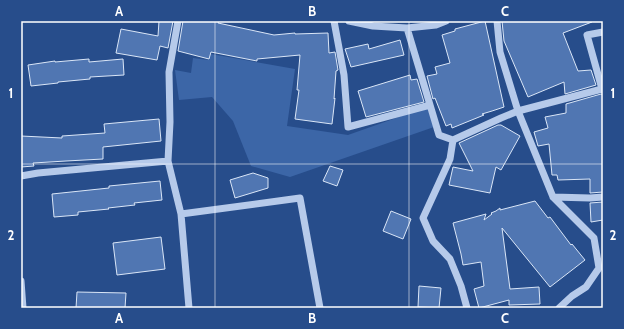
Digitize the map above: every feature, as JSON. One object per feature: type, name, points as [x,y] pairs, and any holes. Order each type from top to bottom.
[{"type":"street","points":[[178,21],[169,72],[170,122],[168,161],[181,214],[189,308]]},
{"type":"street","points":[[334,21],[344,75],[348,127],[430,105]]},
{"type":"street","points":[[349,21],[373,26],[407,28],[436,25],[446,21]]},
{"type":"street","points":[[497,21],[500,52],[518,112],[553,197],[594,238],[599,268],[586,286],[559,308]]},
{"type":"street","points":[[407,28],[439,135],[453,140],[501,118],[518,112],[602,90],[587,35],[603,32]]},
{"type":"street","points":[[453,140],[450,160],[423,218],[433,241],[450,259],[461,286],[467,308]]},
{"type":"street","points":[[21,176],[38,173],[168,161]]},
{"type":"street","points":[[553,197],[603,197]]},
{"type":"street","points":[[181,214],[300,198],[320,308]]},
{"type":"street","points":[[21,281],[23,308]]},
{"type":"shaded area","points":[[211,54],[295,69],[287,126],[348,135],[427,107],[434,127],[290,177],[251,166],[233,121],[212,97],[179,100],[175,70],[191,73],[193,58],[209,60]]},
{"type":"building","points":[[159,21],[173,21],[168,48],[160,46],[157,60],[116,53],[121,29],[158,36]]},
{"type":"building","points":[[183,21],[219,21],[218,23],[274,35],[295,33],[328,33],[329,53],[335,52],[338,70],[336,71],[332,124],[295,119],[299,90],[297,90],[300,55],[257,59],[257,61],[211,52],[209,59],[178,51]]},
{"type":"building","points":[[485,21],[504,107],[482,114],[484,115],[452,128],[451,124],[446,126],[435,98],[433,99],[427,76],[437,74],[435,67],[450,63],[442,35],[455,31],[455,29]]},
{"type":"building","points":[[502,21],[591,21],[592,22],[563,33],[578,71],[591,70],[596,85],[565,94],[564,82],[528,97],[504,41]]},
{"type":"building","points":[[400,40],[404,55],[351,67],[345,49],[368,44],[369,49]]},
{"type":"building","points":[[89,59],[89,62],[123,59],[124,75],[90,77],[90,79],[31,86],[28,65],[55,61]]},
{"type":"building","points":[[410,75],[411,80],[417,79],[424,102],[366,117],[358,91]]},
{"type":"building","points":[[601,94],[603,95],[603,192],[590,193],[590,179],[558,180],[557,175],[552,175],[549,144],[538,146],[534,132],[548,128],[545,117],[566,113],[566,104]]},
{"type":"building","points":[[159,119],[161,141],[103,147],[103,159],[33,163],[34,166],[21,167],[21,136],[62,138],[62,136],[105,133],[104,124]]},
{"type":"building","points":[[501,125],[520,136],[501,170],[496,167],[490,193],[449,185],[453,167],[473,171],[459,143]]},
{"type":"building","points":[[330,166],[343,170],[337,186],[323,181]]},
{"type":"building","points":[[253,173],[268,178],[268,188],[235,198],[230,180]]},
{"type":"building","points":[[160,181],[162,200],[134,203],[135,205],[108,208],[109,209],[78,212],[78,215],[54,217],[52,194]]},
{"type":"building","points":[[535,201],[585,260],[550,287],[502,228],[510,289],[539,287],[540,304],[509,305],[509,300],[479,308],[474,289],[484,286],[481,262],[463,265],[453,223],[486,214],[484,220],[492,214],[491,213],[500,208],[500,210]]},
{"type":"building","points":[[603,202],[603,220],[591,222],[590,203]]},
{"type":"building","points":[[391,211],[411,219],[403,239],[383,231]]},
{"type":"building","points":[[161,237],[165,269],[117,275],[113,243]]},
{"type":"building","points":[[419,286],[441,288],[439,308],[418,307]]},
{"type":"building","points":[[77,292],[126,293],[125,308],[76,308]]}]
